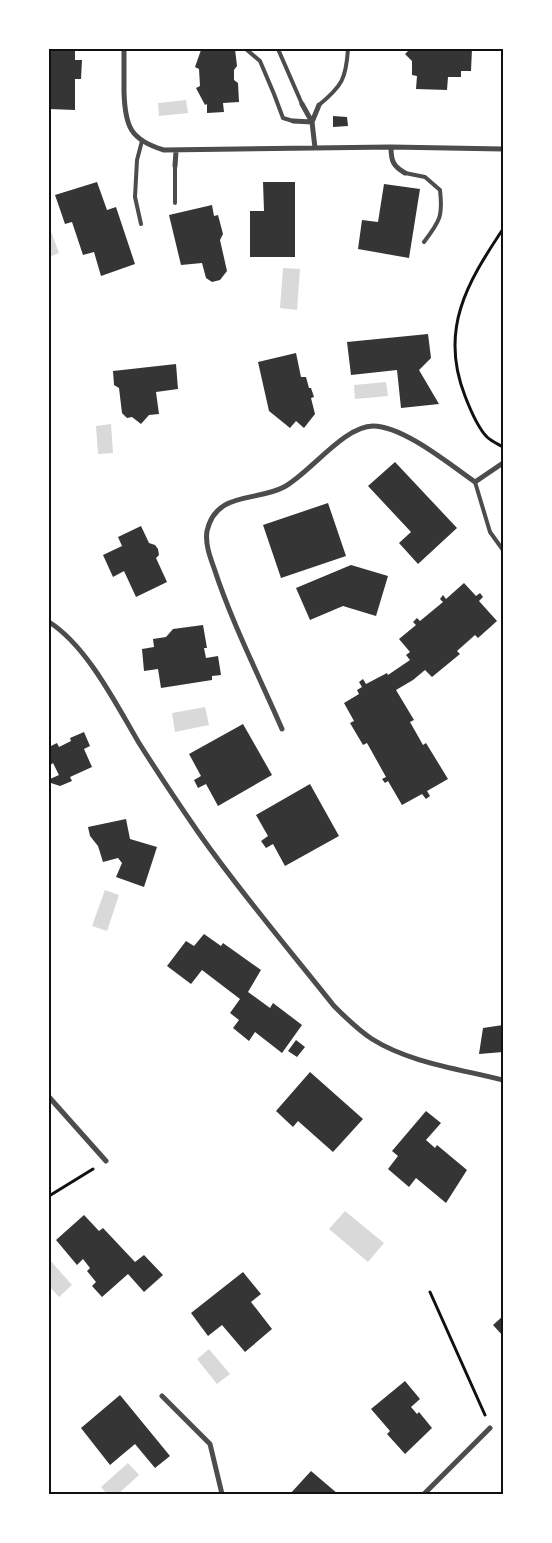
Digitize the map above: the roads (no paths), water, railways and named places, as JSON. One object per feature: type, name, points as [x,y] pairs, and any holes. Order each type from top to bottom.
[{"type":"street","points":[[124,49],[125,112],[128,123],[133,132],[142,141],[158,148],[176,151],[390,147],[503,149]]},
{"type":"street","points":[[302,104],[312,122],[315,148]]},
{"type":"street","points":[[312,122],[319,105]]},
{"type":"street","points":[[293,121],[312,122]]},
{"type":"street","points":[[390,147],[391,160],[395,168],[405,173]]},
{"type":"street","points":[[175,166],[176,151]]},
{"type":"street","points":[[282,729],[222,595],[206,540],[207,531],[216,513],[223,505],[233,501],[272,493],[283,488],[302,475],[349,434],[361,428],[372,426],[395,430],[410,438],[475,482],[503,463]]},
{"type":"street","points":[[49,622],[64,633],[84,655],[150,760],[199,833],[334,1006],[371,1038],[394,1050],[421,1059],[503,1080]]},
{"type":"street","points":[[49,1097],[106,1161]]},
{"type":"street","points":[[162,1396],[210,1444],[222,1494]]},
{"type":"street","points":[[424,1494],[490,1428]]},
{"type":"lane","points":[[278,49],[302,104]]},
{"type":"lane","points":[[319,105],[337,90],[347,68],[348,49]]},
{"type":"lane","points":[[247,50],[260,61],[272,87],[282,118],[293,121]]},
{"type":"lane","points":[[141,224],[135,197],[137,160],[142,141]]},
{"type":"lane","points":[[175,166],[175,203]]},
{"type":"lane","points":[[405,173],[425,177],[440,190],[442,207],[438,222],[424,242]]},
{"type":"lane","points":[[475,482],[490,532],[503,550]]}]
